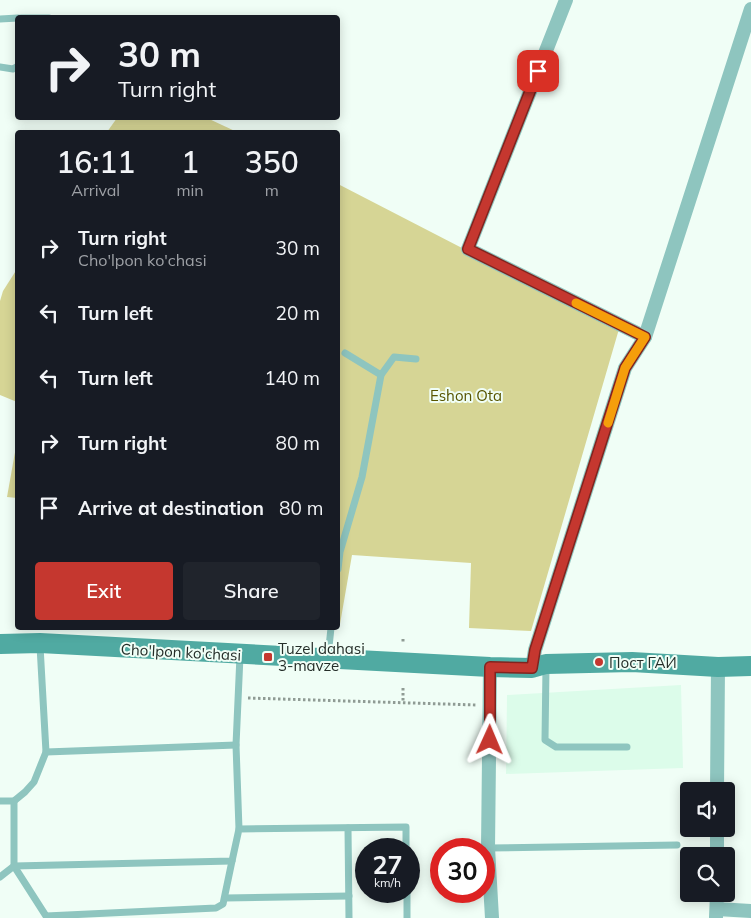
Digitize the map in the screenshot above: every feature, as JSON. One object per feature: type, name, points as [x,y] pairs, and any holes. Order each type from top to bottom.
[{"type":"main road","name":"Cho'lpon ko'chasi","points":[[0,644],[40,643],[490,667],[632,662],[718,667],[751,666]]},
{"type":"street","points":[[566,0],[468,249],[645,337]]},
{"type":"street","points":[[539,666],[535,650],[625,368],[645,337],[751,9]]},
{"type":"street","points":[[488,838],[490,667]]},
{"type":"street","points":[[717,782],[718,667]]},
{"type":"street","points":[[491,903],[492,918]]},
{"type":"street","points":[[716,913],[751,911]]},
{"type":"lane","points":[[0,20],[15,18]]},
{"type":"lane","points":[[0,67],[15,68]]},
{"type":"lane","points":[[345,353],[381,375]]},
{"type":"lane","points":[[340,552],[362,477],[381,375],[394,357],[416,359]]},
{"type":"lane","points":[[328,659],[331,630]]},
{"type":"lane","points":[[0,801],[14,801],[34,782],[46,752],[40,643]]},
{"type":"lane","points":[[14,801],[14,866],[46,916],[216,908],[223,904],[239,829],[236,745],[240,655]]},
{"type":"lane","points":[[539,666],[545,740],[556,748],[627,747]]},
{"type":"lane","points":[[46,752],[236,745]]},
{"type":"lane","points":[[239,829],[406,827],[406,838]]},
{"type":"lane","points":[[348,828],[349,918]]},
{"type":"lane","points":[[495,848],[677,845]]},
{"type":"lane","points":[[0,877],[14,866],[232,861]]},
{"type":"lane","points":[[225,898],[349,896]]},
{"type":"lane","points":[[407,903],[407,918]]},
{"type":"path","points":[[403,688],[404,703]]},
{"type":"path","points":[[238,698],[473,705]]},
{"type":"shaded area","points":[[681,685],[683,768],[506,774],[507,695]]},
{"type":"green space","points":[[116,120],[211,120],[233,130],[108,130]]},
{"type":"green space","name":"Eshon Ota","points":[[340,185],[619,329],[531,631],[469,628],[471,563],[352,555],[340,624]]},
{"type":"green space","points":[[15,272],[15,401],[0,395],[0,301],[3,291]]},
{"type":"green space","points":[[15,452],[15,498],[7,497]]},
{"type":"slow traffic","points":[[576,303],[645,337],[625,368],[608,423]]},
{"type":"place","name":"Tuzel dahasi 3-mavze","points":[[268,657]]},
{"type":"place","name":"Пост ГАИ","points":[[599,662]]},
{"type":"route","points":[[490,740],[490,667],[532,668],[535,650],[625,368],[645,337],[468,249],[538,71]]}]
